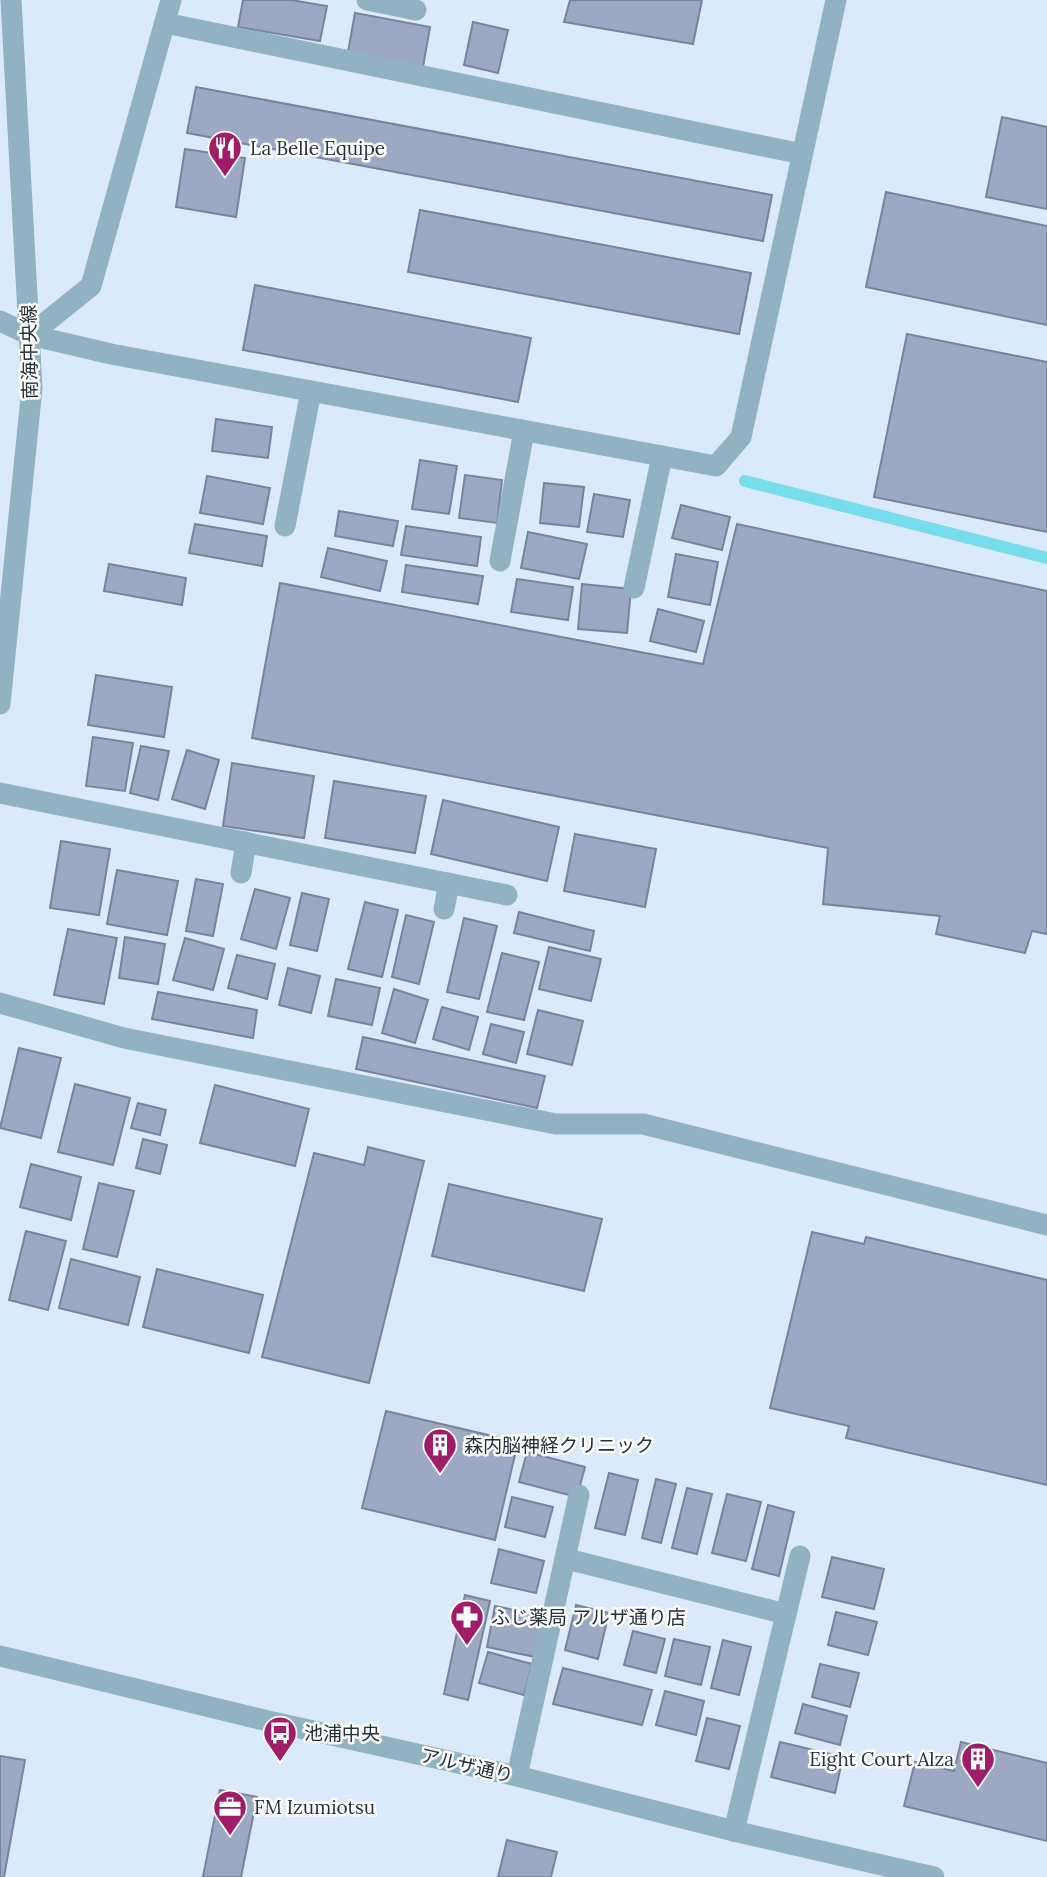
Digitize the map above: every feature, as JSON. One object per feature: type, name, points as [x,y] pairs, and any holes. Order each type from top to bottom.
[{"type":"street","name":"南海中央線","points":[[0,704],[32,388],[11,0]]},
{"type":"street","points":[[30,335],[91,286],[172,0]]},
{"type":"street","points":[[367,0],[416,10]]},
{"type":"street","points":[[0,321],[30,335],[111,354],[716,466],[741,437],[836,0]]},
{"type":"street","points":[[165,23],[802,154]]},
{"type":"street","points":[[285,526],[310,391]]},
{"type":"street","points":[[500,561],[524,431]]},
{"type":"street","points":[[634,587],[662,456]]},
{"type":"street","points":[[0,793],[507,895]]},
{"type":"street","points":[[241,873],[246,842]]},
{"type":"street","points":[[444,909],[449,883]]},
{"type":"street","points":[[0,1003],[124,1038],[556,1124],[643,1124],[1047,1225]]},
{"type":"street","points":[[517,1776],[579,1495]]},
{"type":"street","points":[[734,1831],[800,1556]]},
{"type":"street","points":[[567,1559],[786,1614]]},
{"type":"street","name":"アルザ通り","points":[[0,1656],[268,1721],[517,1776],[734,1831],[934,1877]]},
{"type":"building","points":[[243,0],[291,0],[327,6],[320,41],[238,27]]},
{"type":"building","points":[[570,0],[702,0],[693,44],[564,22]]},
{"type":"building","points":[[355,13],[430,27],[423,67],[348,52]]},
{"type":"building","points":[[473,22],[508,30],[498,73],[464,65]]},
{"type":"building","points":[[196,87],[772,195],[763,241],[187,133]]},
{"type":"building","points":[[1002,117],[1047,127],[1047,209],[986,197]]},
{"type":"building","points":[[185,149],[245,158],[236,217],[176,207]]},
{"type":"building","points":[[886,192],[1047,226],[1047,325],[866,287]]},
{"type":"building","points":[[420,210],[751,273],[739,334],[408,272]]},
{"type":"building","points":[[255,285],[531,338],[518,402],[243,350]]},
{"type":"building","points":[[907,334],[1047,362],[1047,532],[874,497]]},
{"type":"building","points":[[216,419],[272,427],[268,458],[212,451]]},
{"type":"building","points":[[420,460],[457,466],[449,514],[412,509]]},
{"type":"building","points":[[465,475],[502,480],[497,523],[459,518]]},
{"type":"building","points":[[207,476],[270,488],[263,524],[200,513]]},
{"type":"building","points":[[544,483],[584,487],[579,527],[540,523]]},
{"type":"building","points":[[594,494],[630,500],[623,537],[587,532]]},
{"type":"building","points":[[681,505],[730,517],[722,550],[672,538]]},
{"type":"building","points":[[339,511],[398,521],[393,546],[335,536]]},
{"type":"building","points":[[195,524],[267,536],[262,566],[189,553]]},
{"type":"building","points":[[737,524],[1047,591],[1047,934],[1032,931],[1025,953],[936,934],[940,916],[823,904],[828,848],[252,738],[280,583],[703,664]]},
{"type":"building","points":[[406,526],[481,537],[477,566],[401,555]]},
{"type":"building","points":[[528,532],[587,544],[579,579],[521,568]]},
{"type":"building","points":[[328,548],[387,561],[380,591],[321,577]]},
{"type":"building","points":[[676,554],[718,562],[710,605],[668,597]]},
{"type":"building","points":[[109,564],[186,578],[182,605],[104,591]]},
{"type":"building","points":[[406,565],[483,576],[478,604],[402,592]]},
{"type":"building","points":[[517,579],[573,587],[568,620],[511,612]]},
{"type":"building","points":[[582,584],[631,589],[627,633],[578,629]]},
{"type":"building","points":[[658,609],[704,621],[696,652],[650,641]]},
{"type":"building","points":[[96,675],[172,687],[164,737],[88,725]]},
{"type":"building","points":[[93,737],[133,743],[125,791],[86,786]]},
{"type":"building","points":[[141,746],[169,751],[158,800],[130,793]]},
{"type":"building","points":[[187,750],[219,760],[205,809],[172,799]]},
{"type":"building","points":[[232,763],[314,776],[304,838],[223,826]]},
{"type":"building","points":[[334,781],[426,796],[415,853],[325,838]]},
{"type":"building","points":[[443,800],[559,827],[547,881],[431,854]]},
{"type":"building","points":[[575,834],[656,849],[645,907],[564,891]]},
{"type":"building","points":[[61,841],[110,849],[99,915],[50,908]]},
{"type":"building","points":[[117,870],[178,881],[167,935],[107,924]]},
{"type":"building","points":[[196,879],[223,884],[213,936],[186,931]]},
{"type":"building","points":[[255,889],[290,898],[276,949],[241,939]]},
{"type":"building","points":[[302,893],[329,899],[317,951],[290,945]]},
{"type":"building","points":[[365,902],[398,910],[382,977],[348,969]]},
{"type":"building","points":[[519,912],[594,931],[590,951],[514,933]]},
{"type":"building","points":[[406,915],[434,922],[419,984],[392,977]]},
{"type":"building","points":[[464,918],[497,926],[479,999],[447,992]]},
{"type":"building","points":[[68,929],[117,938],[104,1004],[54,995]]},
{"type":"building","points":[[125,937],[165,944],[158,984],[119,978]]},
{"type":"building","points":[[185,938],[224,949],[213,990],[173,980]]},
{"type":"building","points":[[549,947],[601,959],[591,1001],[539,989]]},
{"type":"building","points":[[502,953],[539,962],[524,1020],[487,1012]]},
{"type":"building","points":[[237,955],[275,964],[267,999],[228,988]]},
{"type":"building","points":[[288,968],[320,976],[311,1013],[279,1005]]},
{"type":"building","points":[[336,979],[380,988],[372,1025],[328,1016]]},
{"type":"building","points":[[394,989],[428,1000],[415,1043],[382,1033]]},
{"type":"building","points":[[158,992],[257,1010],[253,1038],[152,1019]]},
{"type":"building","points":[[442,1007],[478,1017],[469,1050],[433,1039]]},
{"type":"building","points":[[538,1010],[583,1021],[572,1065],[527,1054]]},
{"type":"building","points":[[491,1024],[524,1032],[516,1063],[483,1054]]},
{"type":"building","points":[[363,1037],[545,1076],[537,1108],[356,1069]]},
{"type":"building","points":[[19,1048],[61,1058],[41,1138],[0,1128]]},
{"type":"building","points":[[75,1084],[130,1098],[113,1165],[58,1152]]},
{"type":"building","points":[[215,1085],[309,1109],[295,1166],[200,1143]]},
{"type":"building","points":[[138,1103],[166,1110],[160,1135],[131,1128]]},
{"type":"building","points":[[143,1139],[167,1145],[160,1174],[136,1168]]},
{"type":"building","points":[[368,1147],[424,1161],[369,1383],[262,1357],[314,1153],[364,1165]]},
{"type":"building","points":[[31,1164],[81,1177],[71,1220],[20,1207]]},
{"type":"building","points":[[99,1183],[134,1191],[117,1257],[83,1249]]},
{"type":"building","points":[[449,1184],[602,1219],[584,1291],[432,1256]]},
{"type":"building","points":[[26,1231],[66,1241],[48,1310],[9,1300]]},
{"type":"building","points":[[812,1232],[864,1244],[866,1237],[1047,1280],[1047,1485],[846,1438],[849,1426],[770,1408]]},
{"type":"building","points":[[71,1259],[140,1277],[128,1325],[59,1308]]},
{"type":"building","points":[[157,1269],[263,1295],[249,1353],[143,1327]]},
{"type":"building","name":"森内脳神経クリニック","points":[[386,1411],[518,1442],[495,1540],[362,1508]]},
{"type":"building","points":[[527,1452],[585,1467],[577,1497],[519,1482]]},
{"type":"building","points":[[609,1473],[638,1480],[625,1535],[595,1528]]},
{"type":"building","points":[[656,1479],[676,1484],[661,1543],[642,1538]]},
{"type":"building","points":[[687,1488],[712,1494],[697,1554],[672,1548]]},
{"type":"building","points":[[727,1494],[761,1502],[746,1561],[712,1553]]},
{"type":"building","points":[[512,1497],[553,1507],[545,1537],[505,1527]]},
{"type":"building","points":[[768,1505],[794,1512],[779,1576],[752,1569]]},
{"type":"building","points":[[499,1549],[544,1561],[536,1593],[491,1583]]},
{"type":"building","points":[[832,1557],[884,1569],[874,1609],[822,1597]]},
{"type":"building","name":"ふじ薬局 アルザ通り店","points":[[465,1595],[490,1601],[468,1700],[444,1694]]},
{"type":"building","points":[[576,1605],[609,1613],[598,1659],[565,1650]]},
{"type":"building","points":[[495,1606],[549,1617],[540,1658],[487,1647]]},
{"type":"building","points":[[836,1612],[877,1622],[868,1655],[828,1645]]},
{"type":"building","points":[[633,1631],[665,1639],[656,1673],[624,1665]]},
{"type":"building","points":[[674,1639],[710,1647],[701,1685],[665,1676]]},
{"type":"building","points":[[723,1640],[751,1647],[739,1695],[711,1688]]},
{"type":"building","points":[[488,1652],[532,1664],[524,1695],[479,1683]]},
{"type":"building","points":[[820,1664],[859,1673],[850,1707],[812,1697]]},
{"type":"building","points":[[563,1668],[652,1690],[642,1725],[553,1704]]},
{"type":"building","points":[[665,1691],[704,1701],[696,1735],[656,1725]]},
{"type":"building","points":[[803,1704],[847,1716],[840,1745],[795,1733]]},
{"type":"building","points":[[707,1718],[740,1726],[729,1769],[696,1761]]},
{"type":"building","points":[[780,1742],[843,1757],[835,1793],[771,1777]]},
{"type":"building","name":"Eight Court Alza","points":[[961,1742],[1047,1763],[1047,1841],[904,1806],[915,1762],[954,1771]]},
{"type":"building","points":[[0,1756],[25,1760],[4,1877],[0,1877]]},
{"type":"building","name":"FM Izumiotsu","points":[[220,1790],[257,1797],[241,1877],[203,1877]]},
{"type":"building","points":[[507,1840],[557,1852],[551,1877],[498,1877]]},
{"type":"waterway","points":[[745,481],[1047,558]]},
{"type":"place","name":"La Belle Equipe","points":[[225,178]]},
{"type":"place","name":"森内脳神経クリニック","points":[[440,1475]]},
{"type":"place","name":"ふじ薬局 アルザ通り店","points":[[467,1647]]},
{"type":"place","name":"池浦中央","points":[[280,1763]]},
{"type":"place","name":"Eight Court Alza","points":[[978,1789]]},
{"type":"place","name":"FM Izumiotsu","points":[[230,1837]]}]
